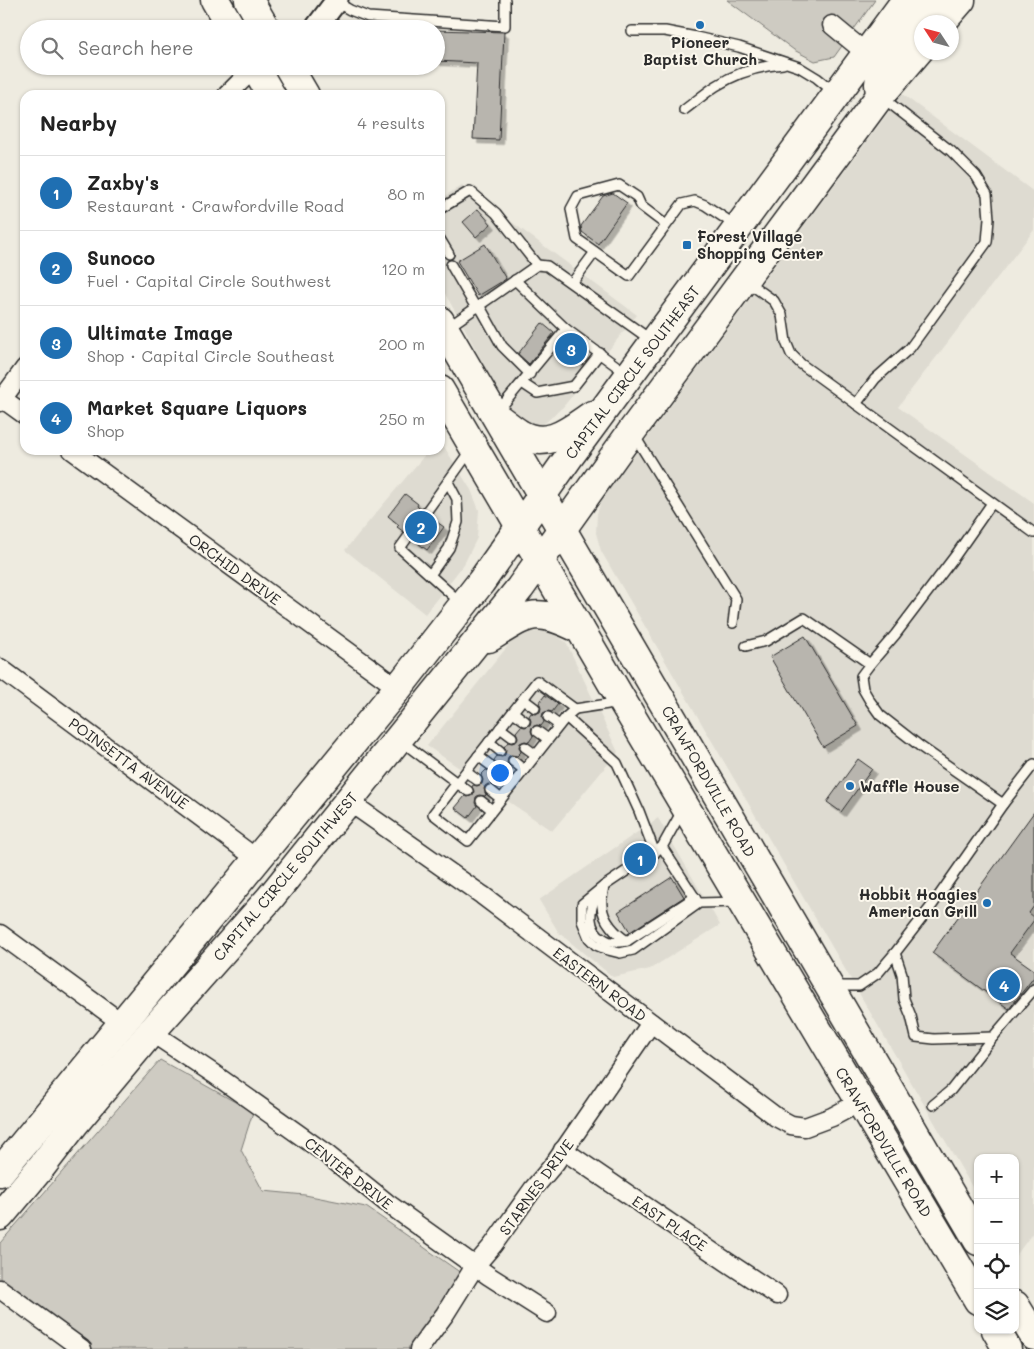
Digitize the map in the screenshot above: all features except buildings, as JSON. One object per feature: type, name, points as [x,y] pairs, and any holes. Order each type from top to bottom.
[{"type":"main road","points":[[215,0],[227,20]]},
{"type":"main road","points":[[249,0],[261,20]]},
{"type":"main road","name":"CAPITAL CIRCLE SOUTHEAST","points":[[520,527],[906,0]]},
{"type":"main road","points":[[880,96],[881,69],[888,56],[930,0]]},
{"type":"main road","points":[[948,15],[961,0]]},
{"type":"main road","points":[[562,529],[632,431],[880,96],[914,56]]},
{"type":"main road","points":[[266,75],[270,90]]},
{"type":"main road","points":[[293,75],[302,90]]},
{"type":"main road","points":[[809,192],[812,168],[838,132],[840,116],[837,93]]},
{"type":"main road","name":"CRAWFORDVILLE ROAD","points":[[445,330],[974,1234]]},
{"type":"main road","name":"CRAWFORDVILLE ROAD","points":[[445,398],[539,561],[974,1293]]},
{"type":"main road","points":[[495,415],[525,436],[545,439],[562,435],[609,403]]},
{"type":"main road","points":[[0,1172],[398,688],[520,527]]},
{"type":"main road","name":"CAPITAL CIRCLE SOUTHWEST","points":[[0,1216],[151,1032],[270,898],[520,588],[562,529]]},
{"type":"main road","points":[[469,651],[518,620],[538,614],[552,616],[580,629]]},
{"type":"main road","points":[[820,1035],[852,1056],[876,1068],[868,1087],[865,1110]]},
{"type":"main road","points":[[1019,1312],[1034,1336]]},
{"type":"main road","points":[[998,1334],[1007,1349]]},
{"type":"street","points":[[321,20],[334,1]]},
{"type":"street","points":[[832,25],[866,53]]},
{"type":"street","points":[[233,90],[252,75]]},
{"type":"street","points":[[20,374],[1,399],[20,412]]},
{"type":"street","name":"ORCHID DRIVE","points":[[79,455],[398,688]]},
{"type":"street","name":"POINSETTA AVENUE","points":[[0,668],[258,859]]},
{"type":"street","name":"EASTERN ROAD","points":[[348,801],[482,895],[651,1024],[776,1116],[792,1125],[806,1126],[832,1117],[865,1110]]},
{"type":"street","points":[[0,934],[122,1023]]},
{"type":"street","name":"STARNES DRIVE","points":[[419,1349],[445,1314],[475,1266],[493,1245],[522,1203],[563,1150],[651,1024]]},
{"type":"street","name":"CENTER DRIVE","points":[[151,1032],[325,1153],[387,1203],[489,1276],[547,1314]]},
{"type":"street","name":"EAST PLACE","points":[[563,1150],[778,1295]]},
{"type":"street","points":[[0,1289],[82,1349]]},
{"type":"lane","points":[[445,22],[506,26],[505,0]]},
{"type":"lane","points":[[334,1],[368,17],[414,20]]},
{"type":"lane","points":[[632,31],[665,31],[739,47],[799,67],[837,93]]},
{"type":"lane","points":[[684,110],[716,86],[739,74],[767,66],[788,63]]},
{"type":"lane","points":[[856,404],[875,379],[910,348],[987,242],[989,219],[987,194],[976,176],[951,151],[880,96]]},
{"type":"lane","points":[[666,225],[641,206],[637,197],[619,184],[578,196],[571,209],[577,239],[629,276],[682,204],[695,201],[705,205],[739,228]]},
{"type":"lane","points":[[445,207],[470,191],[496,213],[537,265]]},
{"type":"lane","points":[[445,247],[449,254]]},
{"type":"lane","points":[[572,283],[595,252]]},
{"type":"lane","points":[[451,265],[502,346],[530,374]]},
{"type":"lane","points":[[445,323],[478,306],[537,265],[547,266],[654,342]]},
{"type":"lane","points":[[744,279],[774,301],[782,316],[786,342],[791,354],[800,364],[1034,533]]},
{"type":"lane","points":[[515,280],[566,329],[630,375]]},
{"type":"lane","points":[[495,415],[566,329]]},
{"type":"lane","points":[[522,383],[536,393],[574,386],[600,353]]},
{"type":"lane","points":[[632,431],[736,599],[733,623]]},
{"type":"lane","points":[[462,605],[400,548],[473,446]]},
{"type":"lane","points":[[430,575],[449,548],[458,522],[457,500],[448,482]]},
{"type":"lane","points":[[992,503],[935,583],[861,676],[863,689],[880,716],[1003,804]]},
{"type":"lane","points":[[746,646],[766,641],[804,618],[870,664]]},
{"type":"lane","points":[[575,709],[537,681],[433,814],[468,841],[566,717],[575,709],[608,704],[620,698]]},
{"type":"lane","points":[[523,699],[535,708]]},
{"type":"lane","points":[[513,712],[525,721]]},
{"type":"lane","points":[[548,717],[559,726]]},
{"type":"lane","points":[[566,717],[617,763],[659,850],[697,900]]},
{"type":"lane","points":[[500,728],[512,737]]},
{"type":"lane","points":[[537,731],[548,740]]},
{"type":"lane","points":[[398,739],[468,791]]},
{"type":"lane","points":[[489,742],[500,751]]},
{"type":"lane","points":[[525,746],[536,755]]},
{"type":"lane","points":[[478,756],[490,765]]},
{"type":"lane","points":[[513,761],[524,770]]},
{"type":"lane","points":[[830,986],[859,986],[878,973],[933,904],[1003,804],[1034,764]]},
{"type":"lane","points":[[466,772],[477,780]]},
{"type":"lane","points":[[502,775],[514,783]]},
{"type":"lane","points":[[490,790],[501,799]]},
{"type":"lane","points":[[481,801],[492,810]]},
{"type":"lane","points":[[684,806],[659,850],[604,886],[582,904],[582,921],[589,938],[602,948],[620,953],[633,950],[697,900]]},
{"type":"lane","points":[[604,886],[602,907],[604,917],[616,934],[627,941]]},
{"type":"lane","points":[[604,886],[593,901],[590,916],[593,930],[600,937],[611,942],[627,941],[697,900],[742,902]]},
{"type":"lane","points":[[895,953],[902,974],[904,999],[911,1016],[916,1037],[934,1039],[993,1037]]},
{"type":"lane","points":[[933,1106],[951,1090],[1034,989]]},
{"type":"shaded area","points":[[727,0],[875,0],[834,57],[815,61],[794,50]]},
{"type":"shaded area","points":[[902,94],[1034,192],[1034,230],[898,407],[1034,503],[1034,1231],[1019,1252],[1019,1154],[974,1154],[974,1190],[601,551],[596,533],[597,514],[601,501]]},
{"type":"shaded area","points":[[462,185],[637,315],[563,407],[537,430],[534,430],[505,405],[445,294],[445,196]]},
{"type":"shaded area","points":[[445,448],[471,490],[479,510],[477,538],[464,564],[425,614],[345,550],[425,455],[445,455]]},
{"type":"shaded area","points":[[548,630],[566,642],[618,752],[552,831],[427,746],[511,642],[530,632]]},
{"type":"shaded area","points":[[658,818],[720,925],[650,969],[613,977],[559,933],[539,900]]},
{"type":"shaded area","points":[[160,1060],[253,1112],[241,1150],[263,1191],[305,1195],[366,1207],[461,1273],[409,1349],[93,1349],[0,1280],[0,1243]]},
{"type":"place","name":"Pioneer Baptist Church","points":[[700,25]]},
{"type":"place","name":"Forest Village Shopping Center","points":[[687,245]]},
{"type":"place","name":"Ultimate Image","points":[[571,349]]},
{"type":"place","name":"Sunoco","points":[[421,527]]},
{"type":"place","name":"Waffle House","points":[[850,786]]},
{"type":"place","name":"Zaxby's","points":[[640,859]]},
{"type":"place","name":"Hobbit Hoagies American Grill","points":[[987,903]]},
{"type":"place","name":"Market Square Liquors","points":[[1004,985]]}]
